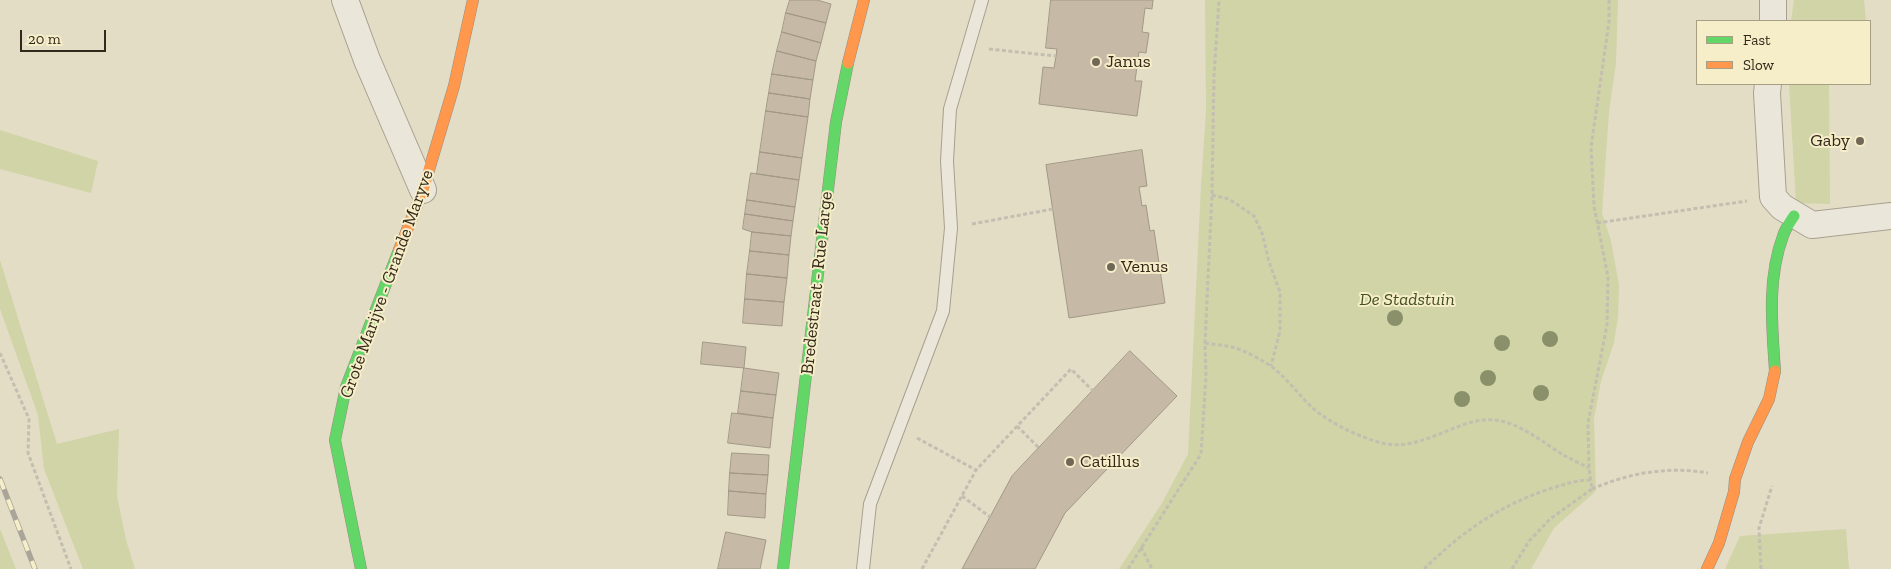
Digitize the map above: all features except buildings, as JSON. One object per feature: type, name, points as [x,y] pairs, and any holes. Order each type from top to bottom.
[{"type":"street","points":[[345,0],[367,60],[423,190]]},
{"type":"street","name":"Grote Marijve - Grande Maryve","points":[[361,569],[335,440],[346,387],[423,190],[454,86],[473,0]]},
{"type":"street","name":"Bredestraat - Rue Large","points":[[783,569],[836,122],[845,74],[864,0]]},
{"type":"street","points":[[1773,0],[1773,20]]},
{"type":"street","points":[[1768,85],[1773,197],[1782,207],[1803,220]]},
{"type":"street","points":[[1707,569],[1719,543],[1734,492],[1735,479],[1748,442],[1769,399],[1775,371],[1771,318],[1775,266],[1783,235],[1803,220],[1891,216]]},
{"type":"lane","points":[[862,569],[870,504],[943,311],[951,228],[947,161],[950,109],[982,0]]},
{"type":"path","points":[[1128,569],[1200,454],[1206,376],[1205,343],[1212,195],[1214,76],[1219,0]]},
{"type":"path","points":[[1592,489],[1589,468],[1588,423],[1607,325],[1608,277],[1594,206],[1591,147],[1609,22],[1608,0]]},
{"type":"path","points":[[968,46],[1056,56]]},
{"type":"path","points":[[1212,195],[1229,199],[1254,216],[1262,233],[1268,262],[1280,292],[1280,331],[1271,366]]},
{"type":"path","points":[[1597,223],[1773,197]]},
{"type":"path","points":[[951,228],[1053,209]]},
{"type":"path","points":[[1205,343],[1236,348],[1271,366],[1315,410],[1344,430],[1376,442],[1387,445],[1404,444],[1439,435],[1479,420],[1497,420],[1513,425],[1589,468]]},
{"type":"path","points":[[0,353],[29,419],[28,453],[71,569]]},
{"type":"path","points":[[922,569],[976,470],[1071,368],[1093,391]]},
{"type":"path","points":[[1017,426],[1039,448]]},
{"type":"path","points":[[898,428],[976,470]]},
{"type":"path","points":[[1512,569],[1529,541],[1550,519],[1592,489],[1629,475],[1659,470],[1705,472],[1735,479]]},
{"type":"path","points":[[1424,569],[1471,527],[1503,508],[1540,492],[1577,480],[1590,480]]},
{"type":"path","points":[[1761,569],[1759,528],[1772,486]]},
{"type":"path","points":[[962,496],[990,517]]},
{"type":"path","points":[[1141,547],[1152,569]]},
{"type":"green space","name":"De Stadstuin","points":[[1205,0],[1618,0],[1616,63],[1609,112],[1602,213],[1611,241],[1619,285],[1618,317],[1614,343],[1601,381],[1594,419],[1596,491],[1554,528],[1531,569],[1119,569],[1162,503],[1188,454],[1206,111]]},
{"type":"green space","points":[[1794,0],[1864,0],[1866,20],[1791,20]]},
{"type":"green space","points":[[1789,85],[1829,85],[1830,204],[1796,203]]},
{"type":"green space","points":[[0,130],[98,161],[91,193],[0,169]]},
{"type":"green space","points":[[0,260],[57,444],[119,429],[117,496],[126,540],[135,569],[83,569],[44,469],[38,415],[0,309]]},
{"type":"green space","points":[[0,529],[16,569],[0,569]]},
{"type":"green space","points":[[1846,529],[1849,569],[1725,569],[1740,536]]},
{"type":"railway","points":[[0,479],[35,569]]},
{"type":"traffic: fast","points":[[783,569],[836,122],[848,63]]},
{"type":"traffic: fast","points":[[1775,371],[1772,303],[1775,269],[1784,233],[1794,216]]},
{"type":"traffic: fast","points":[[361,569],[335,440],[346,387],[399,250]]},
{"type":"traffic: slow","points":[[399,250],[423,190],[454,86],[473,0]]},
{"type":"traffic: slow","points":[[848,63],[864,0]]},
{"type":"traffic: slow","points":[[1707,569],[1719,543],[1734,492],[1735,479],[1748,442],[1769,399],[1775,371]]},
{"type":"place","name":"Janus","points":[[1096,62]]},
{"type":"place","name":"Gaby","points":[[1860,141]]},
{"type":"place","name":"Venus","points":[[1111,267]]},
{"type":"place","name":"Catillus","points":[[1070,462]]}]
